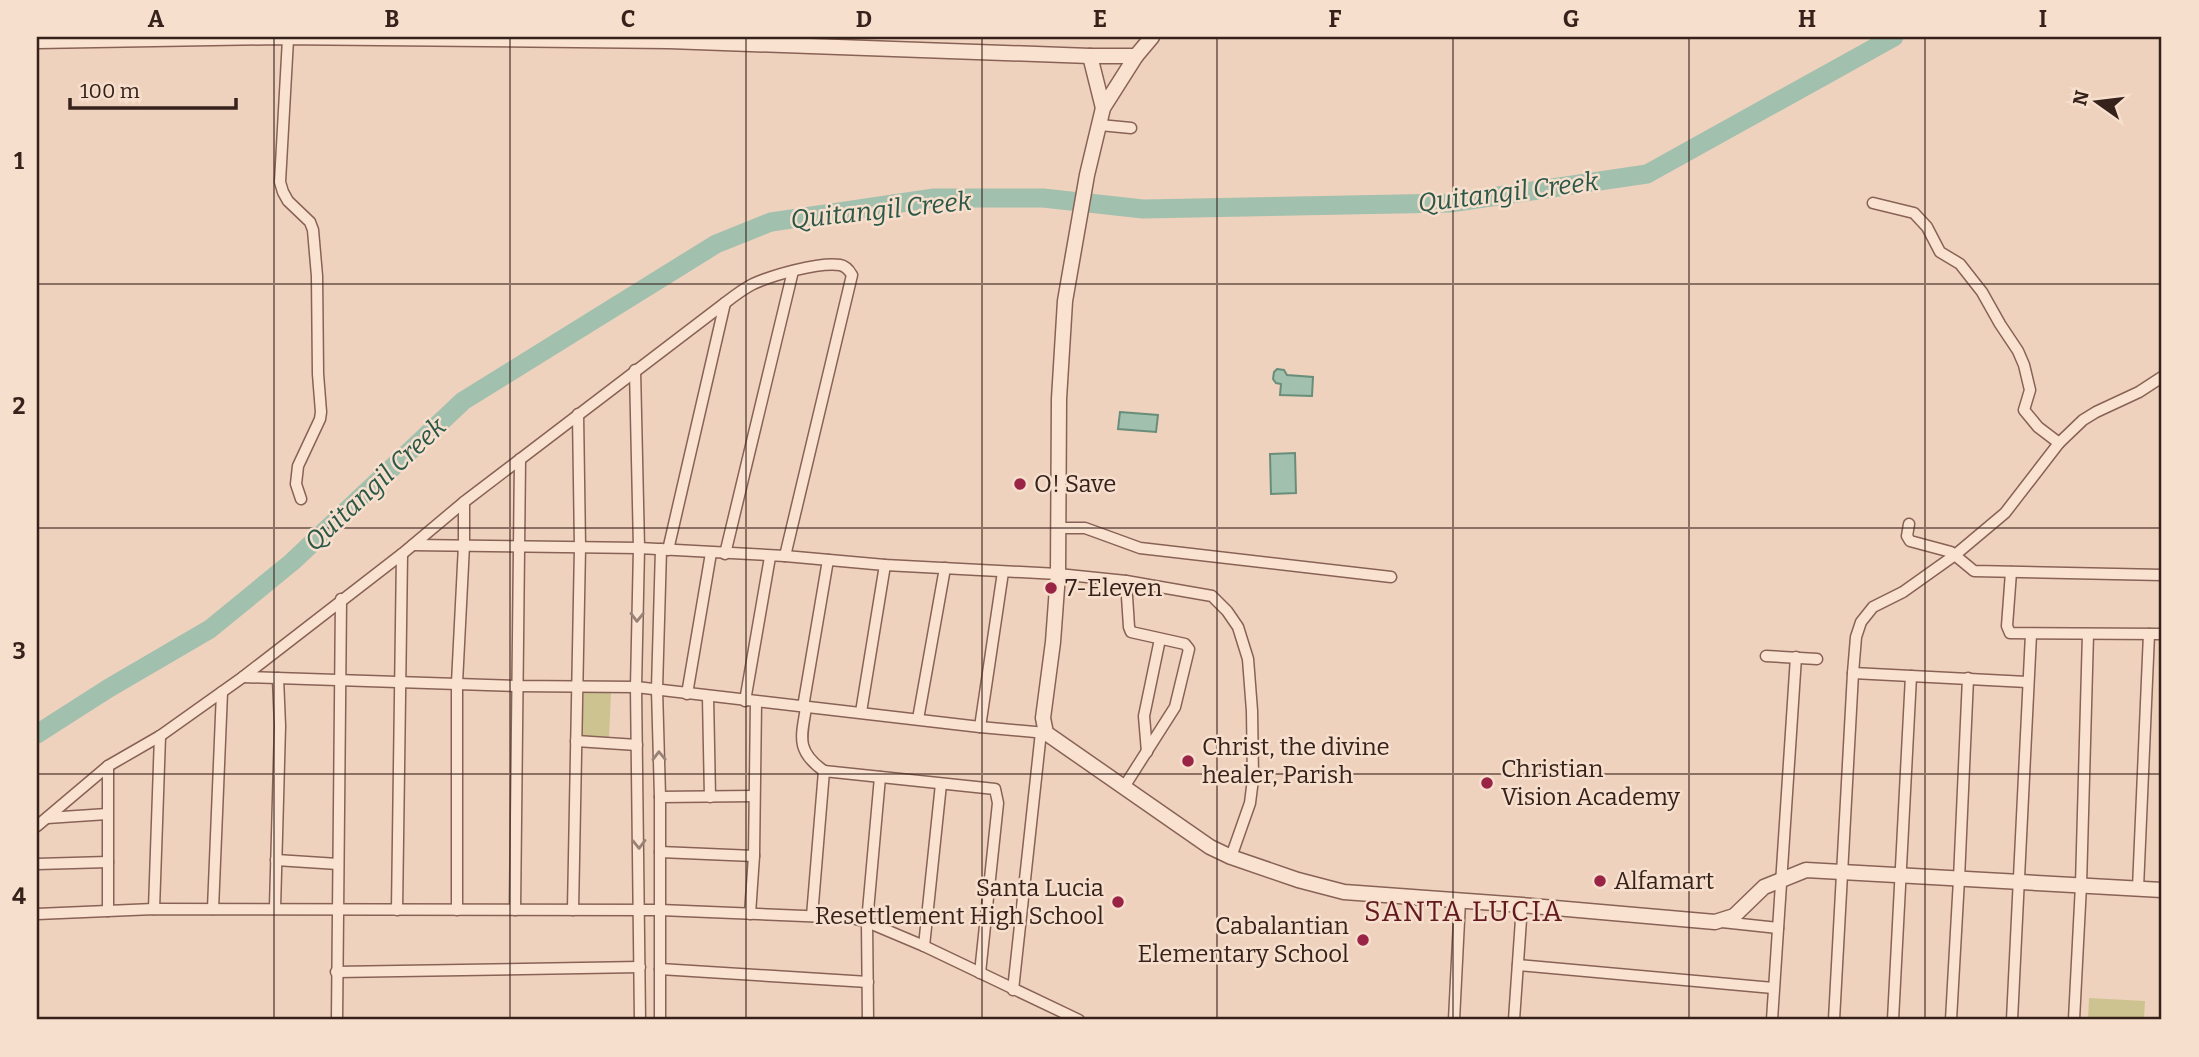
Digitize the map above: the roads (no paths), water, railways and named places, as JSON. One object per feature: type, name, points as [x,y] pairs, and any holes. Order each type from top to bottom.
[{"type":"street","points":[[37,41],[327,37],[669,41],[1136,56]]},
{"type":"street","points":[[1013,990],[1059,574],[1059,399],[1065,301],[1087,175],[1103,108],[1136,56],[1152,37]]},
{"type":"street","points":[[281,38],[280,182],[288,201],[310,222],[317,276],[318,374],[322,405],[320,419],[298,466],[296,484],[301,499]]},
{"type":"street","points":[[1090,56],[1103,108]]},
{"type":"street","points":[[1100,125],[1131,128]]},
{"type":"street","points":[[1873,203],[1914,213],[1927,227],[1940,252],[1952,257],[1969,273],[2010,337],[2024,365],[2030,390],[2024,410],[2038,427],[2059,443]]},
{"type":"street","points":[[37,826],[108,766],[160,736],[243,677],[635,369],[750,285],[793,271],[841,265],[849,269],[852,275],[785,556]]},
{"type":"street","points":[[725,554],[793,271]]},
{"type":"street","points":[[660,1020],[657,689],[664,550],[725,303]]},
{"type":"street","points":[[635,369],[639,548],[636,687],[640,1020]]},
{"type":"street","points":[[1834,1020],[1853,673],[1856,637],[1861,622],[1873,607],[1903,592],[1955,555],[2005,513],[2059,443],[2089,416],[2139,392],[2162,377]]},
{"type":"street","points":[[573,910],[580,547],[578,414]]},
{"type":"street","points":[[514,910],[520,459]]},
{"type":"street","points":[[457,910],[457,683],[464,502]]},
{"type":"street","points":[[1909,524],[1907,536],[1910,541],[1928,547],[1939,547],[1955,555],[1974,571],[2162,575]]},
{"type":"street","points":[[1059,528],[1085,528],[1140,548],[1391,577]]},
{"type":"street","points":[[413,545],[639,548],[785,556],[885,565],[1059,574],[1212,596],[1238,627],[1248,659],[1252,711],[1253,779],[1250,803],[1231,857]]},
{"type":"street","points":[[687,694],[711,553]]},
{"type":"street","points":[[397,910],[402,554]]},
{"type":"street","points":[[750,914],[754,796],[750,701],[770,557]]},
{"type":"street","points":[[828,560],[804,708],[801,744],[811,760],[824,771],[995,789],[998,796],[980,973]]},
{"type":"street","points":[[861,712],[885,565]]},
{"type":"street","points":[[918,719],[944,568]]},
{"type":"street","points":[[980,727],[1003,572]]},
{"type":"street","points":[[2011,572],[2007,625],[2010,633],[2162,634]]},
{"type":"street","points":[[1124,787],[1175,707],[1189,649],[1185,645],[1131,632],[1126,582]]},
{"type":"street","points":[[337,1020],[341,599]]},
{"type":"street","points":[[2012,1020],[2031,634]]},
{"type":"street","points":[[2074,1020],[2081,885],[2088,634]]},
{"type":"street","points":[[2138,888],[2149,634]]},
{"type":"street","points":[[1147,752],[1144,716],[1160,639]]},
{"type":"street","points":[[1766,656],[1816,659]]},
{"type":"street","points":[[1772,1020],[1796,657]]},
{"type":"street","points":[[1853,673],[2027,682]]},
{"type":"street","points":[[1893,1020],[1911,676]]},
{"type":"street","points":[[243,677],[636,687],[1043,733],[1210,847],[1298,880],[1344,892],[1778,928]]},
{"type":"street","points":[[275,908],[278,678]]},
{"type":"street","points":[[1951,1020],[1968,678]]},
{"type":"street","points":[[213,909],[222,692]]},
{"type":"street","points":[[708,696],[710,797]]},
{"type":"street","points":[[154,909],[160,736]]},
{"type":"street","points":[[576,741],[637,746]]},
{"type":"street","points":[[107,911],[108,766]]},
{"type":"street","points":[[812,916],[824,771]]},
{"type":"street","points":[[868,1020],[867,922],[880,777]]},
{"type":"street","points":[[924,946],[941,784]]},
{"type":"street","points":[[660,797],[754,796]]},
{"type":"street","points":[[47,818],[107,814]]},
{"type":"street","points":[[660,852],[754,856]]},
{"type":"street","points":[[276,860],[338,864]]},
{"type":"street","points":[[37,864],[108,863]]},
{"type":"street","points":[[1715,922],[1734,916],[1764,887],[1806,870],[2162,890]]},
{"type":"street","points":[[1454,1020],[1460,901]]},
{"type":"street","points":[[1514,1020],[1522,905]]},
{"type":"street","points":[[37,914],[275,908],[660,910],[852,918],[924,946],[1079,1020]]},
{"type":"street","points":[[1518,965],[1773,988]]},
{"type":"street","points":[[336,972],[640,967]]},
{"type":"street","points":[[660,969],[868,982]]},
{"type":"waterway","name":"Quitangil Creek","points":[[37,734],[210,629],[292,562],[463,401],[716,244],[771,222],[934,198],[1043,198],[1143,209],[1450,203],[1647,174],[1894,37]]},
{"type":"place","name":"O! Save","points":[[1020,484]]},
{"type":"place","name":"7-Eleven","points":[[1051,588]]},
{"type":"place","name":"Christ, the divine healer, Parish","points":[[1188,761]]},
{"type":"place","name":"Christian Vision Academy","points":[[1487,783]]},
{"type":"place","name":"Alfamart","points":[[1600,881]]},
{"type":"place","name":"Santa Lucia Resettlement High School","points":[[1118,902]]},
{"type":"place","name":"Cabalantian Elementary School","points":[[1363,940]]},
{"type":"district","name":"SANTA LUCIA","points":[[1464,911]]}]
